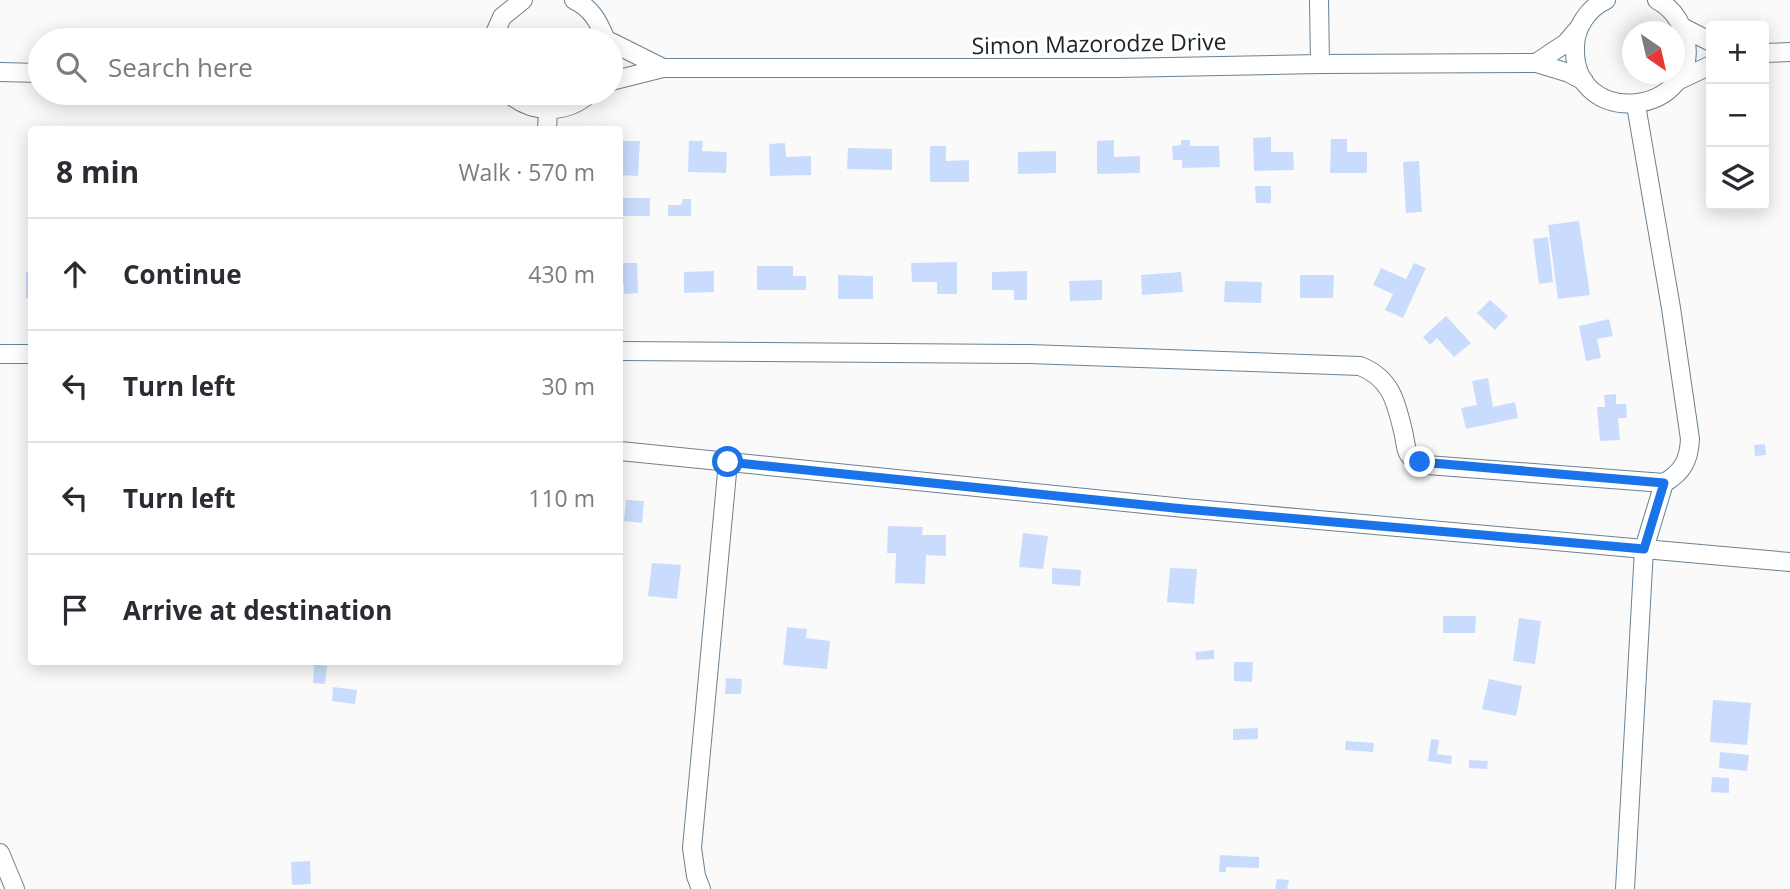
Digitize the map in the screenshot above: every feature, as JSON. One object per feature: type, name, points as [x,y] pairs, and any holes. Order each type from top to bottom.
[{"type":"street","points":[[497,28],[502,17],[523,0]]},
{"type":"street","name":"Simon Mazorodze Drive","points":[[574,0],[583,4],[602,28]]},
{"type":"street","points":[[1319,0],[1320,64]]},
{"type":"street","points":[[1536,63],[1559,48],[1578,29],[1586,15],[1606,0]]},
{"type":"street","points":[[1657,0],[1673,12],[1678,21]]},
{"type":"street","points":[[1578,29],[1575,47],[1577,64],[1584,81]]},
{"type":"street","points":[[1685,29],[1706,39]]},
{"type":"street","points":[[1685,38],[1685,64]]},
{"type":"street","name":"Simon Mazorodze Drive","points":[[623,48],[663,68]]},
{"type":"street","points":[[1769,53],[1790,52]]},
{"type":"street","name":"Simon Mazorodze Drive","points":[[623,78],[663,68],[1118,68],[1536,63],[1584,81],[1607,100],[1636,105]]},
{"type":"street","points":[[1685,77],[1706,67]]},
{"type":"street","points":[[0,72],[28,72]]},
{"type":"street","points":[[623,351],[1029,354],[1360,366],[1373,371],[1387,383],[1395,397],[1408,453],[1420,462],[1664,483],[1683,468],[1689,455],[1690,439],[1671,308],[1636,105],[1652,101],[1666,93],[1674,84]]},
{"type":"street","points":[[526,105],[548,110],[567,105]]},
{"type":"street","points":[[547,126],[548,110]]},
{"type":"street","points":[[0,354],[28,354]]},
{"type":"street","points":[[623,451],[1184,509],[1790,562]]},
{"type":"street","points":[[701,889],[692,848],[728,462]]},
{"type":"street","points":[[1625,889],[1644,549],[1664,483]]},
{"type":"street","points":[[0,853],[15,889]]},
{"type":"building","points":[[1271,137],[1271,152],[1293,152],[1294,170],[1254,171],[1253,138]]},
{"type":"building","points":[[1331,139],[1347,139],[1347,152],[1367,152],[1367,173],[1330,173]]},
{"type":"building","points":[[1114,140],[1114,157],[1140,156],[1140,173],[1097,174],[1097,141]]},
{"type":"building","points":[[1181,140],[1190,140],[1190,146],[1219,146],[1220,167],[1182,168],[1182,160],[1173,160],[1172,146],[1181,145]]},
{"type":"building","points":[[623,141],[640,141],[638,176],[623,175]]},
{"type":"building","points":[[689,141],[703,141],[702,151],[727,152],[726,173],[688,172]]},
{"type":"building","points":[[785,143],[786,157],[811,156],[811,175],[770,176],[769,144]]},
{"type":"building","points":[[930,146],[946,146],[946,161],[969,160],[969,182],[930,182]]},
{"type":"building","points":[[848,148],[892,149],[892,170],[847,169]]},
{"type":"building","points":[[1056,151],[1056,173],[1018,174],[1018,152]]},
{"type":"building","points":[[1419,161],[1422,212],[1406,213],[1403,162]]},
{"type":"building","points":[[1255,186],[1271,186],[1271,203],[1256,203]]},
{"type":"building","points":[[623,198],[650,198],[650,216],[623,216]]},
{"type":"building","points":[[683,199],[691,199],[691,216],[668,216],[668,205],[681,205]]},
{"type":"building","points":[[1579,221],[1590,295],[1558,299],[1548,225]]},
{"type":"building","points":[[1548,237],[1553,282],[1539,284],[1533,239]]},
{"type":"building","points":[[957,262],[957,294],[937,294],[937,282],[912,282],[911,263]]},
{"type":"building","points":[[623,263],[637,263],[638,293],[624,294]]},
{"type":"building","points":[[1414,263],[1426,268],[1403,318],[1385,310],[1393,294],[1373,285],[1381,268],[1406,279]]},
{"type":"building","points":[[757,266],[793,266],[793,276],[806,276],[806,290],[757,290]]},
{"type":"building","points":[[714,271],[714,292],[684,293],[684,272]]},
{"type":"building","points":[[1027,271],[1027,300],[1014,300],[1014,290],[992,290],[992,272]]},
{"type":"building","points":[[26,272],[28,272],[28,298]]},
{"type":"building","points":[[1181,272],[1183,292],[1142,295],[1141,275]]},
{"type":"building","points":[[838,275],[873,276],[873,299],[838,299]]},
{"type":"building","points":[[1300,275],[1334,275],[1333,298],[1300,298]]},
{"type":"building","points":[[1102,280],[1102,300],[1070,301],[1069,281]]},
{"type":"building","points":[[1225,281],[1262,282],[1261,303],[1224,302]]},
{"type":"building","points":[[1490,300],[1508,316],[1495,330],[1477,313]]},
{"type":"building","points":[[1446,316],[1471,343],[1454,357],[1437,338],[1430,345],[1423,337]]},
{"type":"building","points":[[1609,319],[1613,336],[1597,339],[1601,358],[1586,361],[1579,326]]},
{"type":"building","points":[[1488,378],[1493,407],[1515,402],[1518,418],[1466,429],[1461,408],[1477,405],[1472,381]]},
{"type":"building","points":[[1616,394],[1616,404],[1626,404],[1627,418],[1618,418],[1620,440],[1600,441],[1597,407],[1605,407],[1604,395]]},
{"type":"building","points":[[1765,444],[1766,455],[1755,456],[1754,445]]},
{"type":"building","points":[[626,500],[644,501],[642,523],[624,521]]},
{"type":"building","points":[[888,526],[923,527],[922,535],[946,535],[946,556],[926,555],[925,584],[895,583],[896,553],[887,553]]},
{"type":"building","points":[[1023,533],[1048,536],[1043,569],[1019,567]]},
{"type":"building","points":[[652,563],[681,565],[677,599],[648,596]]},
{"type":"building","points":[[1052,568],[1081,570],[1080,586],[1052,584]]},
{"type":"building","points":[[1170,568],[1197,569],[1194,604],[1167,602]]},
{"type":"building","points":[[1443,616],[1476,616],[1475,633],[1443,633]]},
{"type":"building","points":[[1519,618],[1541,621],[1535,664],[1513,661]]},
{"type":"building","points":[[787,627],[807,629],[806,638],[830,641],[827,669],[783,665]]},
{"type":"building","points":[[1214,650],[1214,659],[1196,660],[1195,652]]},
{"type":"building","points":[[1234,662],[1253,662],[1252,682],[1234,681]]},
{"type":"building","points":[[314,665],[327,666],[325,684],[313,683]]},
{"type":"building","points":[[726,678],[742,679],[741,694],[725,694]]},
{"type":"building","points":[[1489,679],[1522,686],[1516,716],[1482,709]]},
{"type":"building","points":[[333,687],[357,690],[355,704],[332,701]]},
{"type":"building","points":[[1713,700],[1751,703],[1747,745],[1710,742]]},
{"type":"building","points":[[1258,728],[1258,739],[1233,740],[1233,729]]},
{"type":"building","points":[[1431,739],[1439,740],[1437,754],[1452,756],[1451,764],[1428,761]]},
{"type":"building","points":[[1346,741],[1374,743],[1373,752],[1345,750]]},
{"type":"building","points":[[1720,752],[1749,755],[1747,771],[1719,768]]},
{"type":"building","points":[[1469,760],[1488,761],[1487,769],[1469,768]]},
{"type":"building","points":[[1712,777],[1729,778],[1729,793],[1711,792]]},
{"type":"building","points":[[1220,855],[1259,857],[1259,868],[1226,867],[1226,872],[1219,872]]},
{"type":"building","points":[[310,861],[311,884],[292,885],[291,862]]},
{"type":"building","points":[[1277,879],[1289,880],[1287,889],[1275,889]]},
{"type":"route","points":[[728,462],[1184,509],[1644,549],[1664,483],[1427,465],[1420,462]]}]
